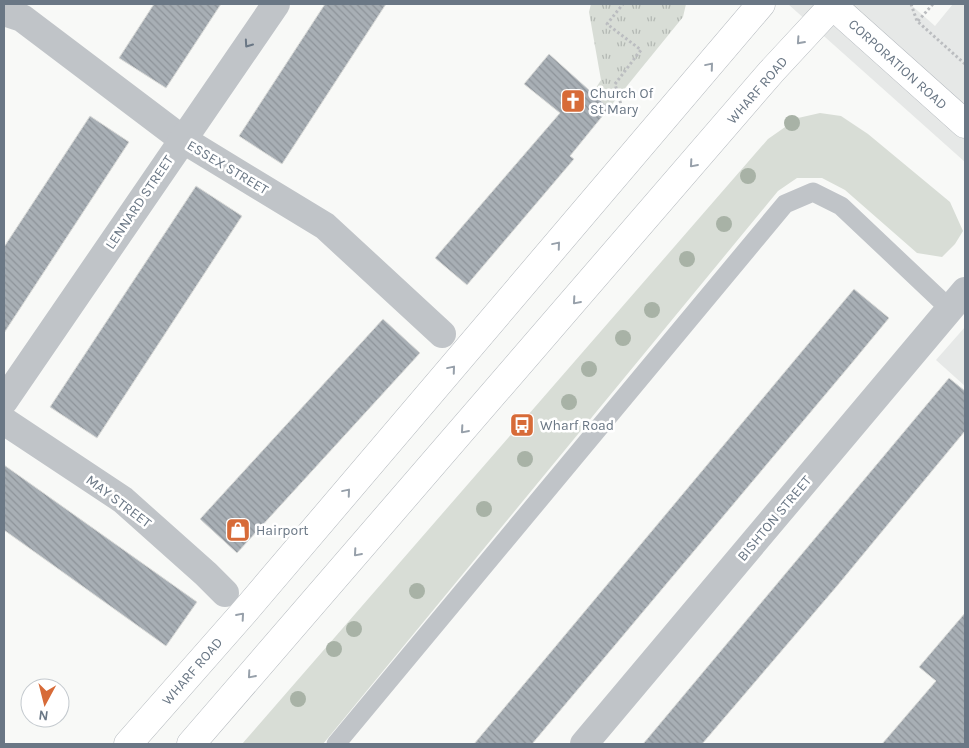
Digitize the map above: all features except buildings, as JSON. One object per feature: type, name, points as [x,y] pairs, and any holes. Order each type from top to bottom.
[{"type":"main road","name":"WHARF ROAD","points":[[128,744],[252,604],[761,4]]},
{"type":"main road","name":"WHARF ROAD","points":[[191,744],[832,4]]},
{"type":"main road","name":"CORPORATION ROAD","points":[[832,4],[965,124]]},
{"type":"street","name":"LENNARD STREET","points":[[4,401],[276,4]]},
{"type":"street","name":"ESSEX STREET","points":[[4,12],[22,18],[182,139],[325,226],[442,334]]},
{"type":"street","name":"BISHTON STREET","points":[[584,744],[958,300]]},
{"type":"street","name":"MAY STREET","points":[[4,421],[123,500],[225,593]]},
{"type":"lane","points":[[336,744],[785,204],[813,192],[841,206],[958,300]]},
{"type":"path","points":[[622,108],[615,84],[640,50],[607,24],[623,4]]},
{"type":"path","points":[[911,4],[917,22],[965,64]]},
{"type":"path","points":[[917,22],[933,4]]},
{"type":"shaded area","points":[[788,4],[910,4],[935,26],[953,4],[965,4],[965,162]]},
{"type":"shaded area","points":[[965,327],[965,386],[936,360]]},
{"type":"green space","points":[[591,4],[686,4],[683,17],[609,108],[592,94],[601,80],[589,12]]},
{"type":"green space","points":[[820,113],[841,116],[868,134],[950,202],[963,231],[955,244],[942,257],[917,253],[845,190],[822,178],[797,178],[778,191],[323,744],[242,744],[768,139],[798,118]]},
{"type":"place","name":"Church Of St Mary","points":[[573,101]]},
{"type":"place","name":"Wharf Road","points":[[522,425]]},
{"type":"place","name":"Hairport","points":[[238,530]]}]
